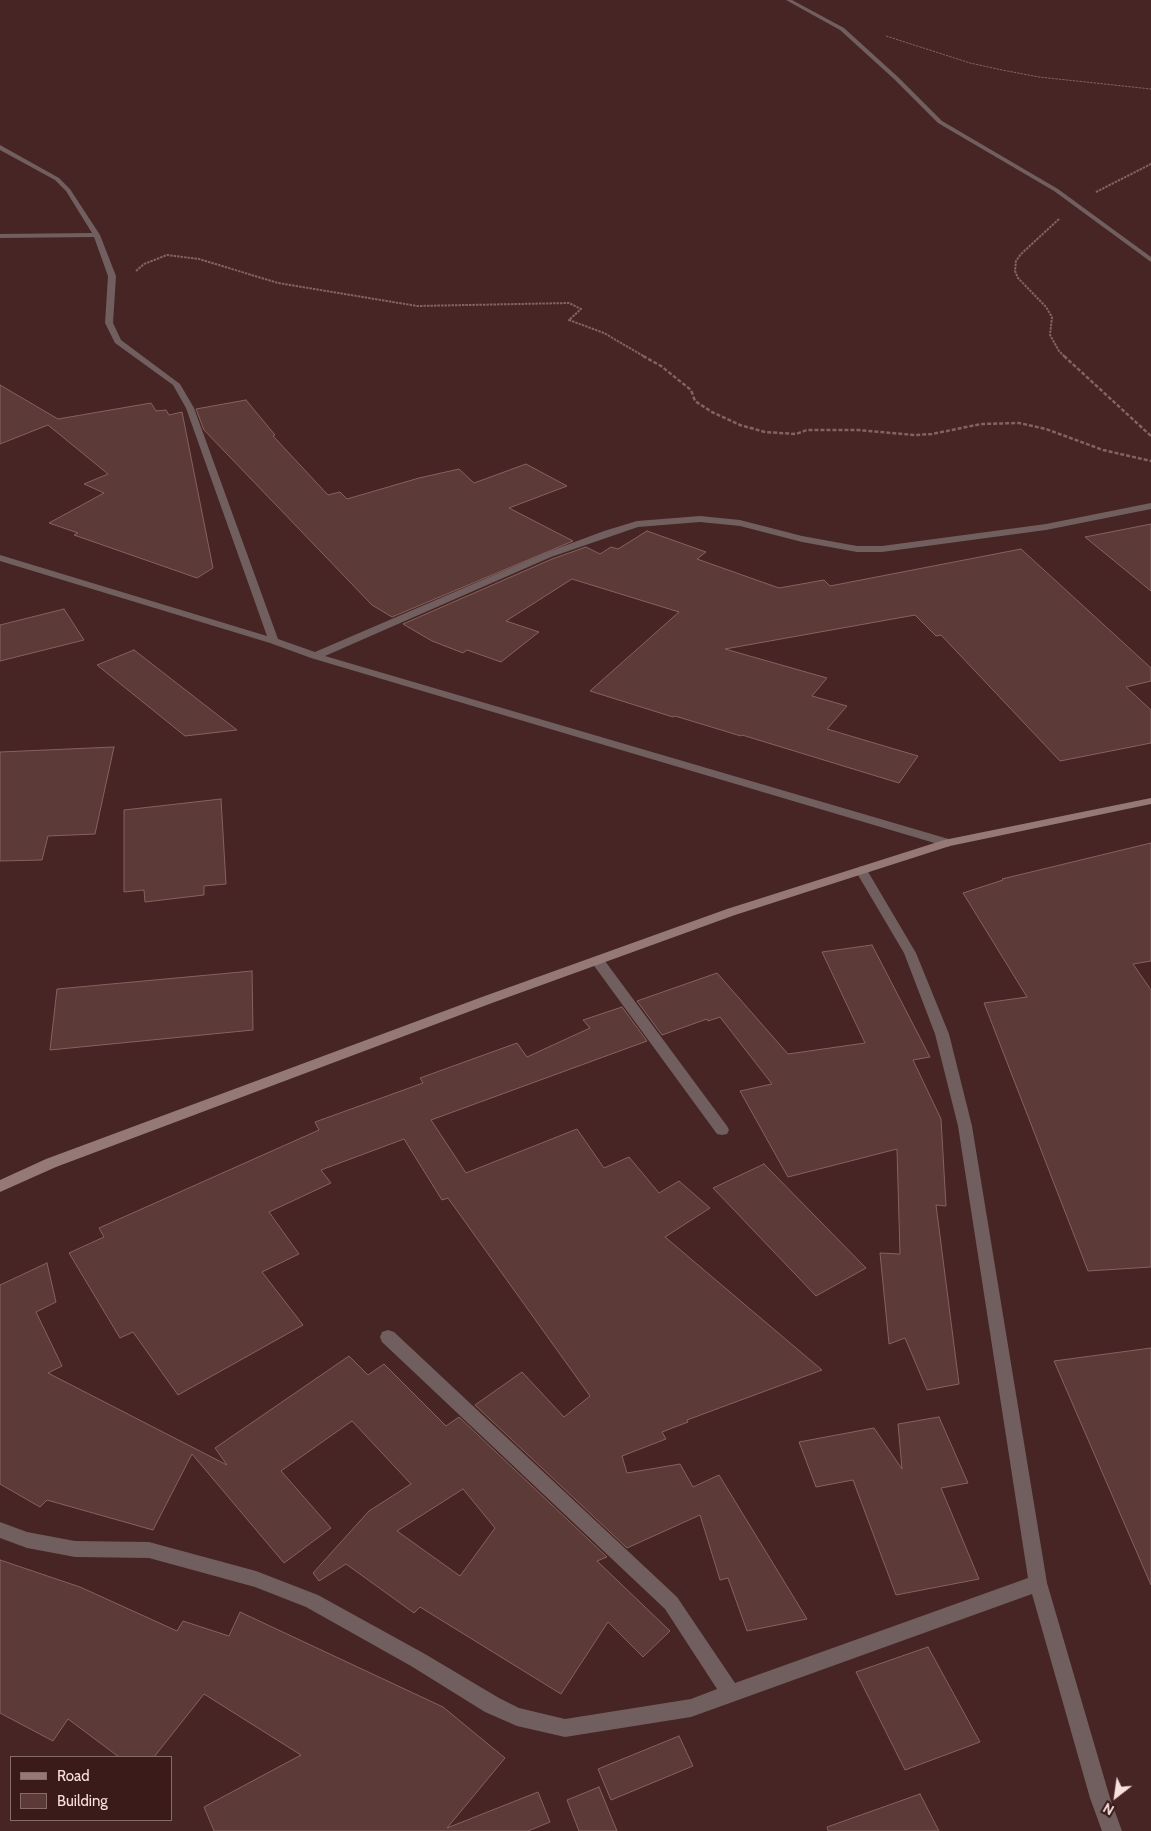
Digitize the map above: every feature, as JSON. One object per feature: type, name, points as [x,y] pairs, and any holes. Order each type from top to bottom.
[{"type":"street","points":[[788,0],[842,29],[896,78],[940,122],[1056,190],[1150,258]]},
{"type":"street","points":[[0,147],[57,179],[68,190],[97,235],[112,276],[109,323],[118,341],[176,384],[190,408],[274,641]]},
{"type":"street","points":[[0,236],[97,235]]},
{"type":"street","points":[[315,656],[548,555],[637,524],[700,519],[740,523],[802,539],[857,550],[882,549],[1046,527],[1151,506]]},
{"type":"street","points":[[0,558],[274,641],[315,656],[948,843]]},
{"type":"street","points":[[0,1186],[51,1163],[731,912],[948,843],[1151,801]]},
{"type":"street","points":[[861,870],[910,954],[942,1034],[965,1126],[1038,1583],[1100,1798],[1112,1831]]},
{"type":"street","points":[[597,960],[722,1130]]},
{"type":"street","points":[[388,1338],[671,1603],[731,1694]]},
{"type":"street","points":[[0,1530],[27,1540],[75,1549],[149,1550],[256,1579],[312,1601],[418,1660],[492,1705],[517,1717],[566,1728],[691,1708],[1038,1583]]},
{"type":"path","points":[[880,34],[970,63],[1002,70],[1039,77],[1151,89]]},
{"type":"path","points":[[1151,164],[1138,169],[1075,204],[1021,254],[1016,261],[1015,271],[1018,278],[1046,307],[1052,318],[1050,335],[1059,351],[1151,436]]},
{"type":"path","points":[[112,276],[134,272],[144,264],[167,255],[199,260],[278,283],[417,306],[569,304],[581,310],[569,320],[604,333],[661,366],[691,390],[695,400],[712,412],[740,425],[765,432],[796,434],[807,430],[849,430],[914,435],[932,434],[981,424],[1019,423],[1046,429],[1103,450],[1151,461]]},
{"type":"building","points":[[0,385],[58,419],[151,403],[156,411],[166,410],[169,415],[182,412],[213,568],[197,578],[74,535],[78,533],[49,523],[104,493],[84,484],[108,474],[48,425],[0,444]]},
{"type":"building","points":[[246,400],[275,435],[273,436],[328,495],[340,492],[347,499],[419,478],[459,469],[474,483],[526,464],[567,486],[509,508],[573,541],[392,617],[372,605],[204,430],[196,409]]},
{"type":"building","points":[[1151,524],[1151,591],[1085,537]]},
{"type":"building","points":[[647,531],[706,552],[697,559],[779,588],[824,580],[830,586],[1021,549],[1151,668],[1151,681],[1126,687],[1151,710],[1151,743],[1060,761],[941,635],[936,636],[915,615],[725,649],[827,678],[812,696],[847,706],[827,729],[918,756],[899,783],[590,691],[679,612],[572,579],[506,621],[539,632],[501,662],[467,650],[463,653],[432,641],[403,624],[552,559],[586,547],[600,554],[611,547],[618,549]]},
{"type":"building","points":[[64,609],[84,640],[0,661],[0,625]]},
{"type":"building","points":[[134,650],[237,730],[185,736],[97,665]]},
{"type":"building","points":[[114,747],[95,834],[48,836],[42,860],[0,861],[0,752]]},
{"type":"building","points":[[221,799],[226,884],[204,886],[204,895],[145,902],[144,890],[124,892],[124,810]]},
{"type":"building","points":[[1151,843],[1151,961],[1133,964],[1151,990],[1151,1267],[1088,1271],[984,1003],[1027,997],[963,893],[1002,879]]},
{"type":"building","points":[[872,945],[930,1057],[913,1060],[941,1119],[946,1206],[936,1205],[959,1384],[927,1390],[905,1338],[889,1344],[880,1253],[900,1254],[897,1149],[788,1177],[740,1091],[772,1084],[720,1017],[708,1021],[707,1019],[662,1035],[637,1001],[717,973],[788,1054],[865,1043],[822,952]]},
{"type":"building","points":[[252,971],[253,1030],[50,1050],[57,989]]},
{"type":"building","points":[[622,1007],[647,1041],[431,1120],[466,1173],[577,1129],[604,1168],[629,1157],[659,1193],[679,1181],[710,1208],[665,1237],[822,1370],[687,1420],[688,1422],[662,1432],[666,1439],[622,1456],[627,1473],[680,1464],[693,1487],[719,1475],[807,1619],[747,1631],[728,1578],[720,1580],[700,1515],[627,1548],[475,1405],[522,1372],[564,1417],[590,1396],[448,1198],[442,1200],[404,1139],[321,1170],[331,1183],[269,1212],[299,1254],[262,1272],[303,1325],[178,1395],[133,1332],[120,1338],[69,1253],[104,1237],[99,1228],[319,1130],[315,1122],[423,1083],[420,1078],[517,1043],[527,1057],[590,1028],[583,1020]]},
{"type":"building","points":[[764,1164],[866,1268],[816,1296],[713,1188]]},
{"type":"building","points":[[47,1263],[56,1302],[36,1312],[62,1366],[48,1373],[227,1465],[215,1448],[349,1356],[368,1375],[384,1364],[446,1426],[459,1417],[607,1557],[597,1561],[670,1631],[643,1657],[608,1622],[561,1694],[420,1607],[414,1613],[346,1564],[319,1581],[313,1573],[369,1511],[411,1484],[352,1421],[281,1471],[331,1528],[284,1563],[192,1454],[153,1530],[47,1500],[40,1507],[0,1484],[0,1285]],"holes":[[[463,1489],[495,1528],[460,1576],[397,1531]]]},
{"type":"building","points":[[1151,1348],[1151,1585],[1054,1361]]},
{"type":"building","points":[[939,1417],[968,1483],[941,1488],[979,1579],[896,1595],[853,1480],[816,1487],[799,1442],[874,1428],[902,1469],[898,1424]]},
{"type":"building","points":[[0,1560],[80,1587],[177,1631],[183,1621],[229,1636],[240,1612],[443,1707],[505,1758],[447,1828],[538,1792],[550,1822],[528,1831],[214,1831],[204,1807],[301,1755],[204,1694],[155,1756],[118,1756],[68,1719],[53,1741],[0,1713]]},
{"type":"building","points":[[928,1647],[980,1742],[905,1770],[856,1672]]},
{"type":"building","points":[[679,1736],[693,1766],[611,1800],[598,1769]]},
{"type":"building","points":[[599,1787],[617,1831],[579,1831],[567,1800]]},
{"type":"building","points":[[920,1794],[939,1831],[828,1831],[827,1827]]}]
